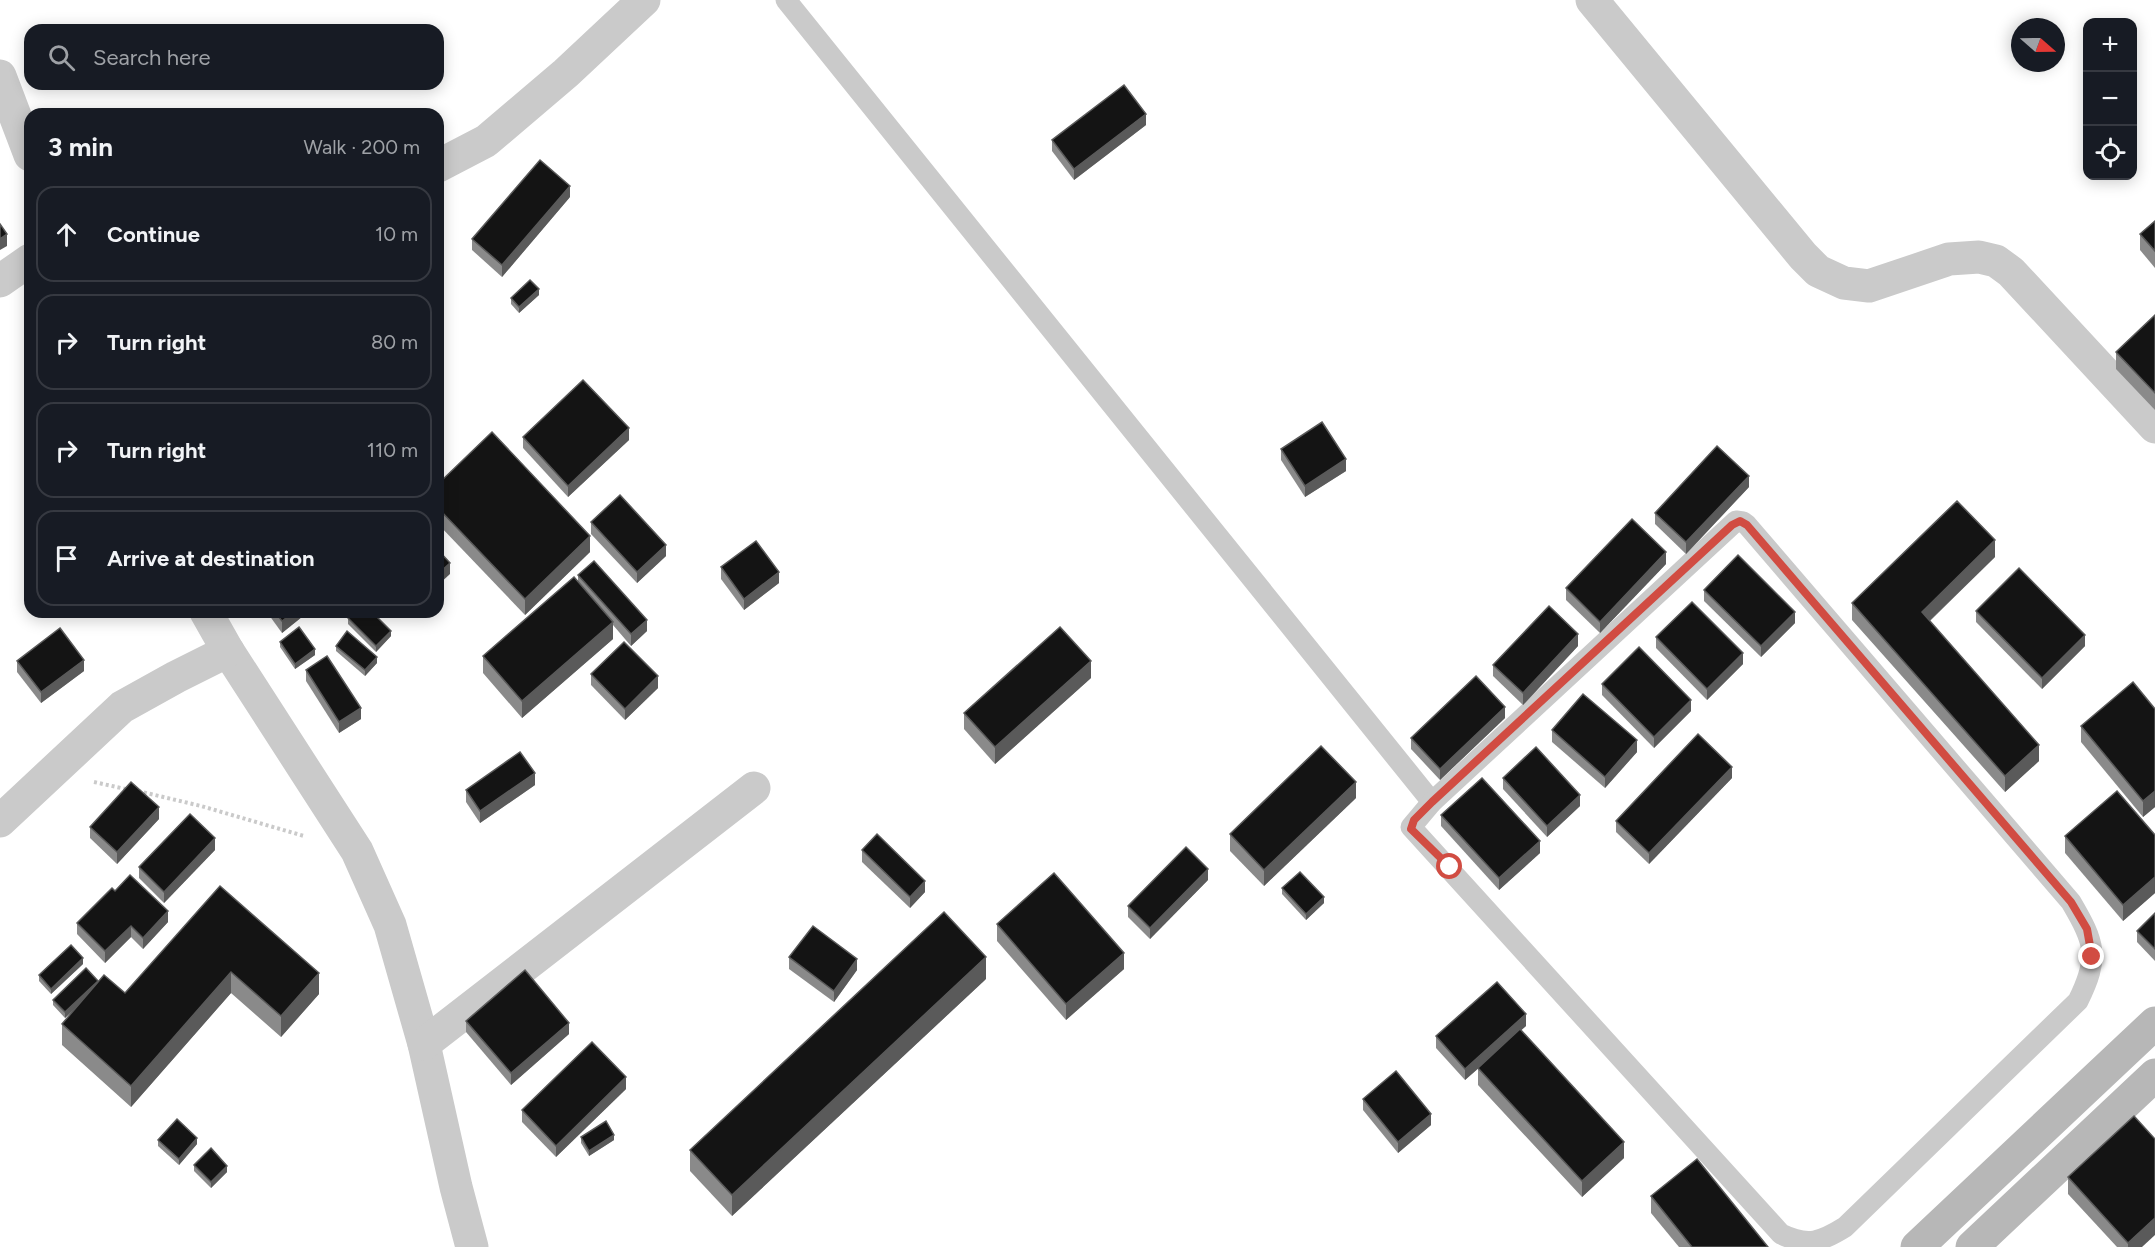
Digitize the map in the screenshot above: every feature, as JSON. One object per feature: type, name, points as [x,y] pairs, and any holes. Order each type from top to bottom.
[{"type":"main road","points":[[1917,1247],[2155,1023]]},
{"type":"main road","points":[[1972,1247],[2155,1075]]},
{"type":"street","points":[[444,163],[486,141],[566,73],[644,0]]},
{"type":"street","points":[[1592,0],[1818,271],[1844,283],[1869,286],[1949,259],[1979,257],[1996,261],[2011,272],[2155,427]]},
{"type":"street","points":[[0,76],[24,139]]},
{"type":"street","points":[[0,281],[24,264]]},
{"type":"street","points":[[209,618],[228,651],[357,851],[390,925],[424,1044],[472,1247]]},
{"type":"street","points":[[0,821],[122,707],[228,651]]},
{"type":"street","points":[[424,1044],[754,788]]},
{"type":"lane","points":[[786,0],[1432,802]]},
{"type":"lane","points":[[1736,521],[1743,522],[2071,902],[2087,929],[2091,942],[2090,978],[2078,1001],[1845,1227],[1825,1239],[1797,1242],[1781,1234],[1450,867],[1413,831],[1412,825],[1432,802],[1736,521]]},
{"type":"path","points":[[47,776],[83,779],[201,806],[357,851]]},
{"type":"building","points":[[1124,85],[1146,114],[1074,169],[1052,140]]},
{"type":"building","points":[[540,160],[570,186],[502,265],[472,239]]},
{"type":"building","points":[[2155,221],[2155,251],[2140,234]]},
{"type":"building","points":[[0,224],[7,234],[0,239]]},
{"type":"building","points":[[530,280],[539,289],[519,307],[511,298]]},
{"type":"building","points":[[2155,315],[2155,393],[2116,352]]},
{"type":"building","points":[[583,380],[629,428],[568,486],[523,437]]},
{"type":"building","points":[[1322,422],[1346,459],[1305,486],[1281,449]]},
{"type":"building","points":[[492,432],[590,536],[525,599],[444,514],[444,478]]},
{"type":"building","points":[[1717,446],[1749,476],[1686,542],[1655,513]]},
{"type":"building","points":[[620,495],[666,545],[637,572],[591,522]]},
{"type":"building","points":[[1957,501],[1995,540],[1922,612],[2039,745],[2005,776],[1852,603]]},
{"type":"building","points":[[1632,519],[1666,552],[1600,622],[1566,588]]},
{"type":"building","points":[[756,541],[779,572],[744,599],[721,567]]},
{"type":"building","points":[[1738,555],[1795,612],[1761,646],[1704,590]]},
{"type":"building","points":[[444,556],[450,563],[444,568]]},
{"type":"building","points":[[594,561],[647,620],[631,634],[578,575]]},
{"type":"building","points":[[2019,568],[2085,635],[2042,678],[1976,611]]},
{"type":"building","points":[[574,577],[613,622],[522,701],[483,656]]},
{"type":"building","points":[[1692,602],[1743,653],[1707,689],[1656,637]]},
{"type":"building","points":[[1549,606],[1578,634],[1523,693],[1493,665]]},
{"type":"building","points":[[348,618],[378,618],[391,631],[376,646]]},
{"type":"building","points":[[299,627],[315,649],[295,664],[280,642]]},
{"type":"building","points":[[1060,627],[1091,661],[995,747],[964,713]]},
{"type":"building","points":[[60,628],[84,660],[41,692],[17,661]]},
{"type":"building","points":[[347,631],[377,657],[365,670],[336,646]]},
{"type":"building","points":[[624,642],[658,676],[625,709],[591,674]]},
{"type":"building","points":[[1639,647],[1691,700],[1654,737],[1602,684]]},
{"type":"building","points":[[327,656],[361,708],[339,722],[306,670]]},
{"type":"building","points":[[1476,676],[1505,707],[1440,769],[1411,738]]},
{"type":"building","points":[[2133,682],[2155,709],[2155,791],[2143,801],[2081,726]]},
{"type":"building","points":[[1583,694],[1637,740],[1605,777],[1552,730]]},
{"type":"building","points":[[1698,734],[1732,767],[1649,853],[1616,821]]},
{"type":"building","points":[[1321,746],[1356,782],[1264,870],[1230,834]]},
{"type":"building","points":[[1536,747],[1580,795],[1547,826],[1503,778]]},
{"type":"building","points":[[520,752],[535,773],[480,811],[466,790]]},
{"type":"building","points":[[1482,778],[1540,841],[1499,878],[1441,815]]},
{"type":"building","points":[[131,782],[159,807],[117,852],[90,827]]},
{"type":"building","points":[[2117,791],[2155,835],[2155,877],[2123,905],[2065,836]]},
{"type":"building","points":[[190,814],[215,838],[164,892],[139,867]]},
{"type":"building","points":[[877,834],[925,881],[910,897],[862,850]]},
{"type":"building","points":[[1186,847],[1208,869],[1150,928],[1128,906]]},
{"type":"building","points":[[1300,872],[1324,897],[1306,914],[1282,888]]},
{"type":"building","points":[[1054,873],[1124,953],[1066,1004],[997,924]]},
{"type":"building","points":[[130,875],[168,911],[143,938],[131,926],[105,951],[77,923],[112,888],[115,891]]},
{"type":"building","points":[[220,886],[319,973],[281,1016],[231,972],[131,1086],[62,1024],[104,975],[125,993]]},
{"type":"building","points":[[944,912],[986,957],[732,1195],[690,1150]]},
{"type":"building","points":[[2155,913],[2155,949],[2137,931]]},
{"type":"building","points":[[813,926],[857,959],[834,991],[789,957]]},
{"type":"building","points":[[71,945],[83,958],[51,989],[39,975]]},
{"type":"building","points":[[86,968],[98,981],[65,1012],[53,1000]]},
{"type":"building","points":[[525,970],[569,1023],[511,1073],[466,1021]]},
{"type":"building","points":[[1497,982],[1526,1014],[1465,1069],[1436,1036]]},
{"type":"building","points":[[1520,1029],[1624,1142],[1582,1181],[1478,1068]]},
{"type":"building","points":[[592,1042],[626,1077],[556,1146],[522,1110]]},
{"type":"building","points":[[1396,1071],[1431,1114],[1398,1142],[1363,1099]]},
{"type":"building","points":[[2134,1116],[2155,1139],[2155,1218],[2128,1243],[2068,1177]]},
{"type":"building","points":[[177,1119],[197,1138],[179,1159],[158,1140]]},
{"type":"building","points":[[606,1121],[614,1135],[589,1151],[581,1137]]},
{"type":"building","points":[[211,1148],[227,1166],[211,1182],[194,1165]]},
{"type":"building","points":[[1697,1159],[1768,1247],[1692,1247],[1651,1196]]},
{"type":"route","points":[[1450,867],[1411,829],[1414,820],[1736,521],[1740,521],[1747,525],[2071,902],[2087,929],[2092,957]]}]
